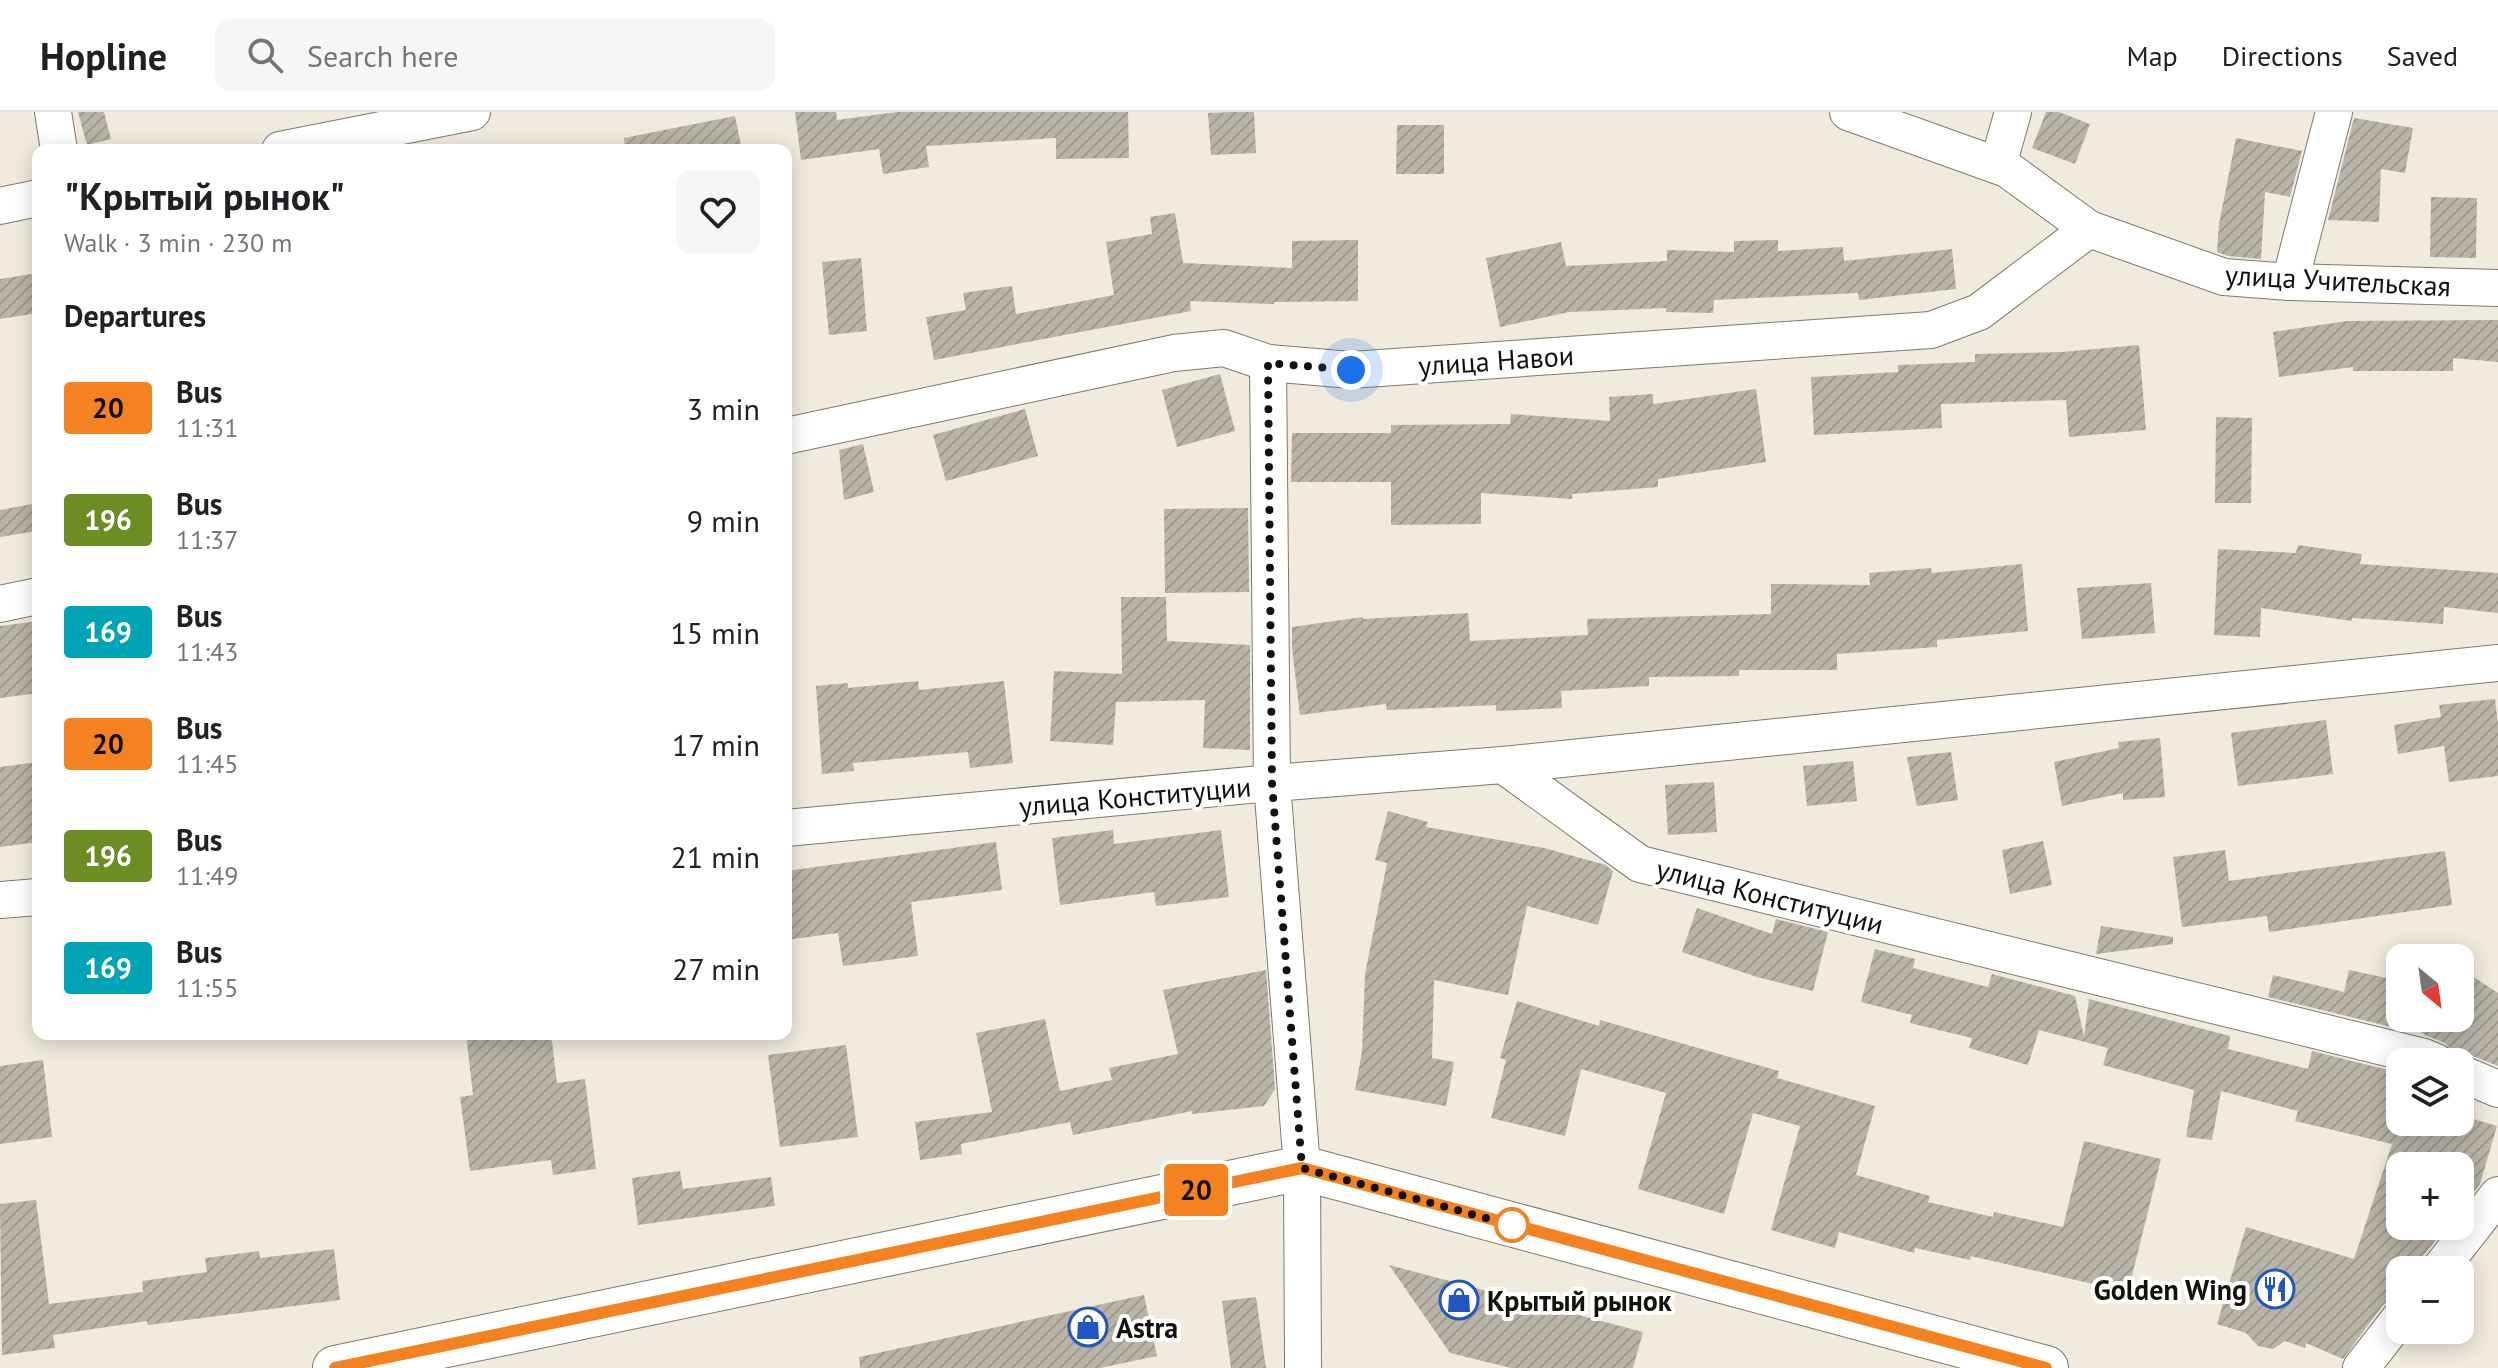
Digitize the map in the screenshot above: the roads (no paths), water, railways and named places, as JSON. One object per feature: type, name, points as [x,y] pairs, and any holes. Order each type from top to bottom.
[{"type":"main road","points":[[335,1368],[1302,1168],[2046,1368]]},
{"type":"street","points":[[53,112],[58,144]]},
{"type":"street","points":[[310,144],[472,112]]},
{"type":"street","name":"улица Учительская","points":[[1848,112],[1998,165],[2089,229],[2224,277],[2498,288]]},
{"type":"street","points":[[1998,165],[2013,112]]},
{"type":"street","points":[[2290,282],[2334,112]]},
{"type":"street","points":[[0,206],[32,199]]},
{"type":"street","name":"улица Навои","points":[[792,435],[1174,353],[1224,348],[1268,363],[1351,370],[1931,330],[1979,312],[2089,229]]},
{"type":"street","points":[[1268,363],[1272,783],[1302,1168],[1303,1368]]},
{"type":"street","points":[[0,604],[32,597]]},
{"type":"street","points":[[1503,765],[2498,663]]},
{"type":"street","name":"улица Конституции","points":[[792,827],[1503,765],[1640,864],[2387,1048]]},
{"type":"street","points":[[0,900],[32,897]]},
{"type":"street","points":[[2474,1079],[2498,1089]]},
{"type":"street","points":[[2450,1256],[2498,1195]]},
{"type":"street","points":[[2361,1368],[2386,1336]]},
{"type":"place","name":"Golden Wing","points":[[2275,1289]]},
{"type":"place","name":"Крытый рынок","points":[[1459,1300]]},
{"type":"place","name":"Astra","points":[[1088,1327]]}]
